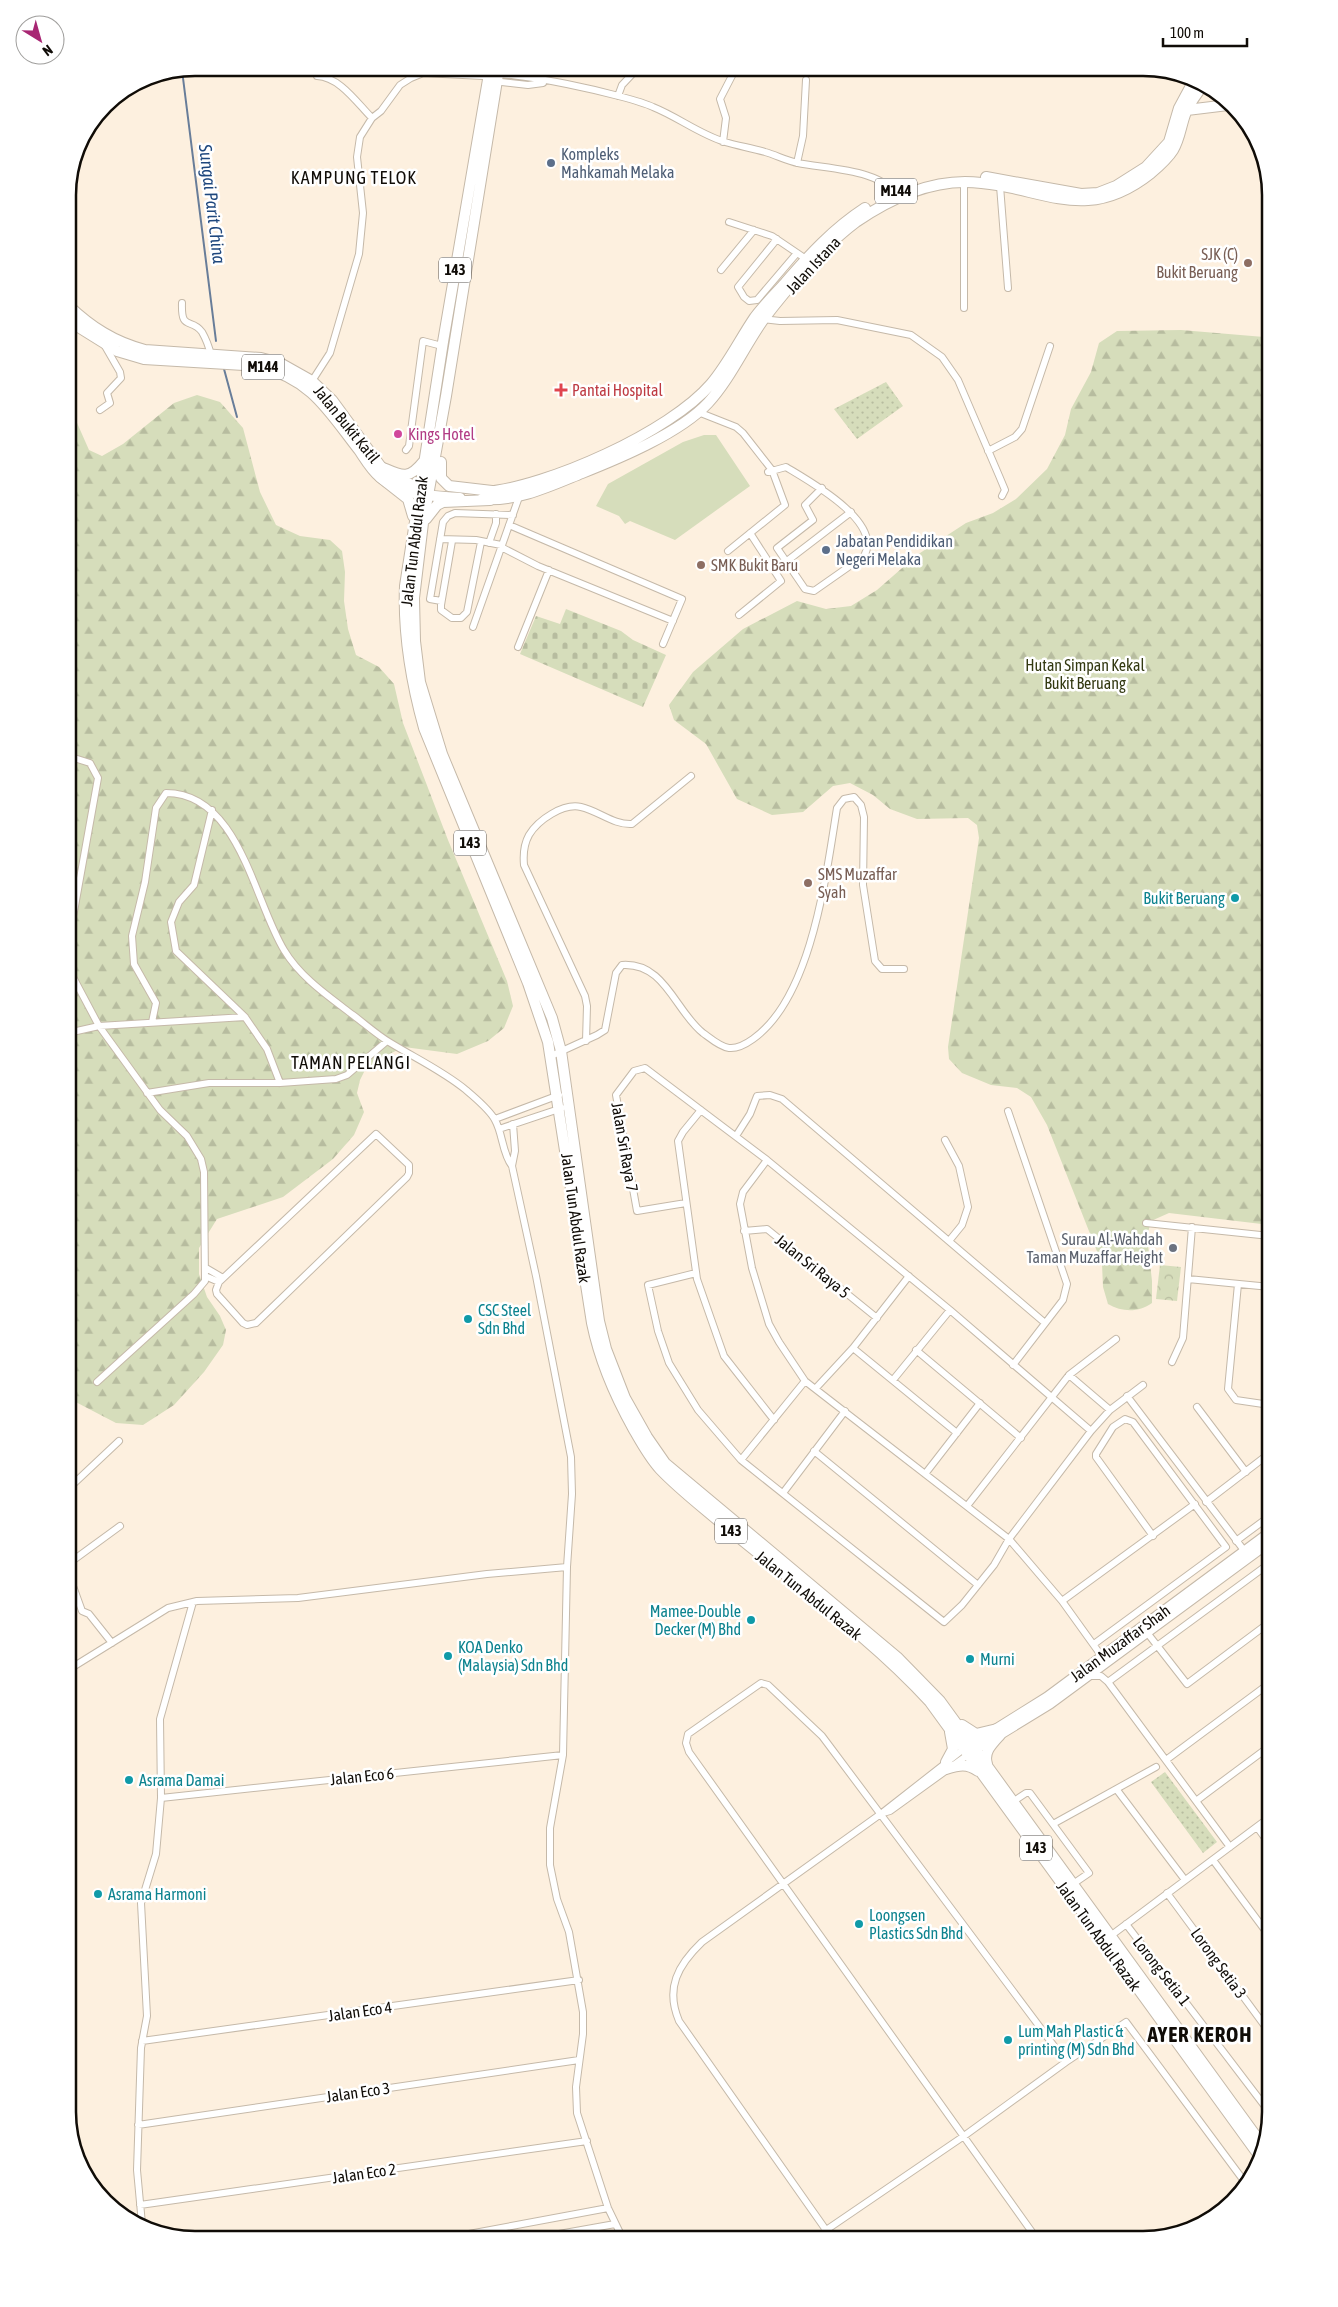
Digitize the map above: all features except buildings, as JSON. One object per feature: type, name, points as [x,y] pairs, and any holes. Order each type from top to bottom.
[{"type":"main road","name":"Jalan Tun Abdul Razak","points":[[424,491],[424,461],[442,346],[491,77]]},
{"type":"main road","name":"Jalan Tun Abdul Razak","points":[[492,77],[446,396],[405,586],[404,618],[407,652],[414,694],[424,728],[528,983],[562,1094],[599,1321],[615,1374],[647,1437],[665,1463],[823,1593],[910,1669],[952,1716],[989,1783],[1259,2140]]},
{"type":"main road","name":"Jalan Istana","points":[[491,496],[556,474],[601,455],[656,428],[702,394],[760,318],[801,256],[836,228],[872,204],[933,180],[956,176],[1009,180],[1081,194],[1109,189],[1140,171],[1160,154],[1169,142],[1188,85]]},
{"type":"main road","name":"Jalan Istana","points":[[424,491],[519,497],[599,466],[668,432],[698,412],[720,388],[760,318],[808,267],[841,234],[896,195],[964,182],[1000,186],[1084,202],[1113,196],[1151,172],[1173,152],[1187,110],[1200,90]]},
{"type":"main road","points":[[1187,110],[1221,106]]},
{"type":"main road","name":"Jalan Bukit Katil","points":[[77,314],[85,322],[120,343],[145,350],[261,358],[280,363],[312,381],[332,400],[380,472]]},
{"type":"main road","name":"Jalan Bukit Katil","points":[[77,325],[117,351],[144,359],[260,366],[277,371],[307,387],[380,472],[398,488],[424,491]]},
{"type":"main road","points":[[656,428],[675,421],[689,411],[698,412],[697,407],[714,384],[721,370]]},
{"type":"main road","points":[[446,396],[447,412],[441,478],[449,486],[491,496]]},
{"type":"main road","points":[[380,472],[407,476],[417,470],[424,461]]},
{"type":"main road","points":[[380,472],[408,500],[419,524],[437,505],[443,502],[491,496]]},
{"type":"main road","name":"Jalan Tun Abdul Razak","points":[[419,524],[414,598],[415,641],[420,682],[442,754],[549,1010],[561,1051],[562,1094]]},
{"type":"main road","name":"Jalan Tun Abdul Razak","points":[[564,1107],[597,1347],[609,1384],[641,1441],[660,1468],[690,1496],[909,1679],[949,1727],[988,1767],[1073,1884],[1107,1938],[1255,2150]]},
{"type":"main road","name":"Jalan Muzaffar Shah","points":[[999,1732],[1046,1697],[1145,1630],[1247,1554],[1262,1540]]},
{"type":"main road","name":"Jalan Muzaffar Shah","points":[[1247,1554],[1262,1546]]},
{"type":"main road","name":"Jalan Muzaffar Shah","points":[[970,1749],[1050,1704],[1088,1676],[1104,1659]]},
{"type":"main road","points":[[952,1716],[972,1733],[999,1732]]},
{"type":"main road","points":[[949,1727],[953,1744],[946,1765],[970,1766],[989,1783]]},
{"type":"main road","points":[[988,1767],[986,1754],[999,1732]]},
{"type":"street","points":[[326,77],[339,85],[372,118]]},
{"type":"street","points":[[312,381],[330,353],[360,254],[363,213],[357,144],[372,118],[381,111],[400,85],[413,77]]},
{"type":"street","points":[[502,77],[528,85],[549,82]]},
{"type":"street","points":[[513,77],[618,96],[654,107],[723,142],[766,152],[797,163],[855,173],[884,182],[896,195]]},
{"type":"street","points":[[618,96],[622,85],[630,77]]},
{"type":"street","points":[[723,142],[726,118],[720,99],[731,77]]},
{"type":"street","points":[[797,163],[803,136],[806,80]]},
{"type":"street","points":[[964,182],[964,308]]},
{"type":"street","points":[[1000,186],[1008,288]]},
{"type":"street","points":[[729,222],[777,239],[801,256],[756,300],[752,301],[744,297],[738,287],[777,239]]},
{"type":"street","points":[[721,270],[754,230]]},
{"type":"street","points":[[182,303],[182,317],[184,321],[202,332],[212,354]]},
{"type":"street","points":[[760,318],[837,320],[911,335],[942,357],[958,380],[1005,490],[1002,496]]},
{"type":"street","points":[[406,450],[409,446],[423,342],[442,346]]},
{"type":"street","points":[[100,410],[110,403],[107,394],[121,378],[120,372],[104,344]]},
{"type":"street","points":[[988,451],[1015,437],[1022,429],[1050,346]]},
{"type":"street","points":[[698,412],[728,425],[740,436],[771,473],[785,505],[728,551]]},
{"type":"street","points":[[771,473],[786,467],[822,488],[851,512],[866,536],[868,549],[864,556],[814,591],[809,592],[777,548],[813,520],[805,505],[822,488]]},
{"type":"street","points":[[473,627],[519,497]]},
{"type":"street","points":[[787,561],[851,512]]},
{"type":"street","points":[[441,601],[430,599],[442,522],[448,516],[455,513],[512,515]]},
{"type":"street","points":[[452,541],[441,610],[447,616],[461,618],[465,616],[485,543],[496,523],[496,514]]},
{"type":"street","points":[[509,525],[682,599],[663,644]]},
{"type":"street","points":[[739,615],[781,581],[750,533]]},
{"type":"street","points":[[440,539],[452,541],[462,539],[501,546],[549,570],[673,621]]},
{"type":"street","points":[[518,647],[549,570]]},
{"type":"street","points":[[77,759],[90,763],[98,778],[77,897]]},
{"type":"street","points":[[586,1040],[585,996],[524,865],[526,844],[530,835],[546,818],[575,806],[584,808],[617,823],[632,824],[691,776]]},
{"type":"street","points":[[152,1022],[156,1003],[134,964],[132,936],[145,882],[156,808],[166,793],[175,793],[189,797],[212,810],[237,845],[284,950],[299,970],[318,988],[387,1041],[465,1089],[495,1119],[499,1129],[507,1158],[512,1166],[536,1276],[571,1457],[572,1494],[566,1567],[563,1755],[550,1828],[550,1865],[555,1891],[569,1932],[579,1980],[583,2012],[576,2100],[578,2113],[608,2208],[618,2230]]},
{"type":"street","points":[[551,1056],[601,1034],[607,1025],[616,973],[622,965],[635,964],[655,975],[701,1031],[717,1043],[729,1048],[744,1046],[764,1031],[784,1002],[809,950],[821,900],[836,808],[844,799],[854,797],[861,805],[864,817],[864,885],[875,960],[882,969],[904,969]]},
{"type":"street","points":[[212,810],[194,885],[180,902],[171,922],[176,950],[245,1017],[267,1049],[280,1082]]},
{"type":"street","points":[[77,984],[99,1026],[147,1093],[160,1110],[187,1136],[201,1159],[204,1172],[206,1268],[202,1286],[97,1382]]},
{"type":"street","points":[[77,1030],[99,1026],[245,1017]]},
{"type":"street","points":[[147,1093],[209,1083],[280,1082],[342,1077],[387,1041]]},
{"type":"street","name":"Jalan Sri Raya 7","points":[[686,1203],[637,1211],[616,1095],[634,1071],[646,1068],[701,1110]]},
{"type":"street","points":[[495,1119],[562,1094]]},
{"type":"street","points":[[736,1136],[750,1114],[757,1096],[770,1095],[782,1099],[1045,1323]]},
{"type":"street","points":[[499,1129],[564,1107]]},
{"type":"street","points":[[774,1420],[724,1356],[696,1273],[678,1141],[701,1110],[767,1160],[950,1310],[1091,1431]]},
{"type":"street","points":[[1008,1112],[1067,1284],[1064,1300],[1013,1364]]},
{"type":"street","points":[[512,1166],[515,1151],[513,1124]]},
{"type":"street","points":[[372,1135],[379,1135],[408,1165],[409,1173],[407,1177],[256,1323],[247,1325],[244,1323],[217,1294],[216,1290],[221,1280],[372,1135]]},
{"type":"street","points":[[945,1140],[959,1166],[968,1207],[962,1225],[949,1241]]},
{"type":"street","points":[[767,1160],[743,1192],[740,1204],[744,1231],[752,1268],[769,1324],[805,1381],[1009,1539],[1062,1601],[1104,1659]]},
{"type":"street","points":[[1146,1223],[1262,1235]]},
{"type":"street","points":[[1172,1362],[1183,1338],[1192,1227]]},
{"type":"street","name":"Jalan Sri Raya 5","points":[[744,1231],[767,1229],[877,1318]]},
{"type":"street","points":[[206,1268],[221,1280]]},
{"type":"street","points":[[696,1273],[648,1285],[658,1331],[669,1362],[698,1410],[741,1460],[940,1621],[947,1621],[994,1565],[1009,1539],[1091,1431],[1110,1410],[1143,1385]]},
{"type":"street","points":[[205,1276],[221,1280]]},
{"type":"street","points":[[816,1388],[853,1348],[908,1276]]},
{"type":"street","points":[[1188,1279],[1262,1286]]},
{"type":"street","points":[[1238,1284],[1228,1389],[1236,1400],[1262,1404]]},
{"type":"street","points":[[892,1380],[950,1310]]},
{"type":"street","points":[[967,1506],[1070,1376],[1116,1339]]},
{"type":"street","points":[[853,1348],[957,1433]]},
{"type":"street","points":[[916,1350],[1021,1438]]},
{"type":"street","points":[[1070,1376],[1110,1410]]},
{"type":"street","points":[[741,1460],[805,1381]]},
{"type":"street","points":[[1127,1396],[1247,1554]]},
{"type":"street","points":[[925,1474],[980,1404]]},
{"type":"street","points":[[1197,1407],[1246,1472]]},
{"type":"street","points":[[783,1493],[845,1411]]},
{"type":"street","points":[[1094,1644],[1226,1547],[1132,1422],[1125,1419],[1117,1424],[1096,1454],[1096,1458],[1153,1536]]},
{"type":"street","points":[[76,1480],[119,1441]]},
{"type":"street","points":[[814,1451],[978,1585]]},
{"type":"street","points":[[1206,1502],[1262,1459]]},
{"type":"street","points":[[1062,1601],[1153,1536],[1194,1504]]},
{"type":"street","points":[[1236,1541],[1262,1522]]},
{"type":"street","points":[[76,1558],[120,1526]]},
{"type":"street","points":[[76,1665],[168,1608],[193,1602],[298,1598],[478,1575],[566,1567]]},
{"type":"street","points":[[1108,1682],[1262,1569]]},
{"type":"street","points":[[76,1595],[82,1611],[89,1614],[112,1643]]},
{"type":"street","points":[[141,2219],[136,2170],[142,2041],[147,2016],[141,1903],[156,1854],[161,1798],[160,1719],[193,1602]]},
{"type":"street","points":[[1145,1630],[1187,1684],[1262,1628]]},
{"type":"street","points":[[1088,1676],[1101,1676],[1108,1682],[1230,1847]]},
{"type":"street","points":[[1031,2231],[689,1752],[686,1743],[688,1734],[761,1683],[768,1685],[822,1736],[1066,2062]]},
{"type":"street","points":[[1166,1760],[1262,1689]]},
{"type":"street","points":[[970,1749],[702,1942],[679,1968],[675,1985],[674,2008],[679,2021],[826,2230],[1126,2022],[1242,2178]]},
{"type":"street","points":[[1196,1801],[1262,1752]]},
{"type":"street","name":"Jalan Eco 6","points":[[161,1798],[563,1755]]},
{"type":"street","points":[[1053,1824],[1156,1768]]},
{"type":"street","points":[[1117,1790],[1185,1880]]},
{"type":"street","points":[[1014,1801],[1026,1793],[1030,1793],[1088,1873],[1073,1884]]},
{"type":"street","points":[[1107,1938],[1262,1823]]},
{"type":"street","points":[[1257,1827],[1262,1834]]},
{"type":"street","points":[[1212,1860],[1262,1926]]},
{"type":"street","name":"Lorong Setia 3","points":[[1167,1893],[1262,2022]]},
{"type":"street","name":"Lorong Setia 1","points":[[1126,1924],[1262,2102]]},
{"type":"street","name":"Jalan Eco 4","points":[[142,2041],[579,1980]]},
{"type":"street","name":"Jalan Eco 3","points":[[138,2125],[579,2060]]},
{"type":"street","name":"Jalan Eco 2","points":[[140,2205],[587,2141]]},
{"type":"street","points":[[489,2230],[608,2208]]},
{"type":"street","points":[[579,2230],[615,2224]]},
{"type":"green space","name":"Hutan Simpan Kekal Bukit Beruang","points":[[1181,330],[1262,337],[1262,1224],[1169,1213],[1151,1221],[1147,1236],[1152,1281],[1152,1303],[1136,1310],[1119,1309],[1108,1304],[1103,1287],[1102,1264],[1047,1125],[1031,1097],[1017,1088],[991,1085],[962,1073],[949,1059],[948,1047],[979,838],[977,825],[968,818],[917,819],[890,809],[873,795],[850,783],[833,786],[803,812],[772,815],[737,799],[706,744],[674,720],[669,705],[693,672],[743,629],[797,601],[826,609],[851,606],[877,590],[917,555],[966,523],[993,513],[1016,499],[1047,469],[1065,435],[1071,409],[1091,372],[1099,343],[1117,331]]},
{"type":"green space","points":[[886,382],[903,406],[857,439],[834,409]]},
{"type":"green space","points":[[197,395],[220,402],[243,428],[260,492],[276,525],[300,536],[330,540],[342,551],[345,572],[344,601],[348,629],[356,655],[379,667],[394,684],[403,723],[448,840],[507,981],[513,1006],[504,1028],[488,1041],[457,1054],[404,1047],[381,1058],[365,1070],[360,1080],[357,1093],[364,1112],[354,1135],[333,1159],[283,1197],[217,1219],[199,1248],[199,1274],[207,1297],[220,1316],[226,1330],[223,1345],[204,1372],[174,1405],[143,1425],[116,1423],[76,1402],[77,423],[89,450],[102,456],[123,444],[174,403]]},
{"type":"green space","points":[[704,435],[716,435],[750,486],[675,540],[630,521],[625,524],[619,516],[596,506],[608,484],[683,442]]},
{"type":"green space","points":[[566,609],[621,631],[633,640],[666,655],[643,707],[520,654],[536,616],[560,624]]},
{"type":"green space","points":[[1160,1265],[1181,1267],[1177,1301],[1156,1299]]},
{"type":"green space","points":[[1165,1772],[1217,1842],[1203,1853],[1151,1782]]},
{"type":"waterway","name":"Sungai Parit China","points":[[183,78],[216,341]]},
{"type":"waterway","name":"Sungai Parit China","points":[[224,369],[237,417]]},
{"type":"place","name":"Kompleks Mahkamah Melaka","points":[[551,163]]},
{"type":"place","name":"SJK (C) Bukit Beruang","points":[[1248,263]]},
{"type":"place","name":"Pantai Hospital","points":[[561,390]]},
{"type":"place","name":"Kings Hotel","points":[[398,434]]},
{"type":"place","name":"Jabatan Pendidikan Negeri Melaka","points":[[826,550]]},
{"type":"place","name":"SMK Bukit Baru","points":[[701,565]]},
{"type":"place","name":"SMS Muzaffar Syah","points":[[808,883]]},
{"type":"place","name":"Bukit Beruang","points":[[1235,898]]},
{"type":"place","name":"Surau Al-Wahdah Taman Muzaffar Height","points":[[1173,1248]]},
{"type":"place","name":"CSC Steel Sdn Bhd","points":[[468,1319]]},
{"type":"place","name":"Mamee-Double Decker (M) Bhd","points":[[751,1620]]},
{"type":"place","name":"KOA Denko (Malaysia) Sdn Bhd","points":[[448,1656]]},
{"type":"place","name":"Murni","points":[[970,1659]]},
{"type":"place","name":"Asrama Damai","points":[[129,1780]]},
{"type":"place","name":"Asrama Harmoni","points":[[98,1894]]},
{"type":"place","name":"Loongsen Plastics Sdn Bhd","points":[[859,1924]]},
{"type":"place","name":"Lum Mah Plastic & printing (M) Sdn Bhd","points":[[1008,2040]]},
{"type":"district","name":"KAMPUNG TELOK","points":[[354,178]]},
{"type":"district","name":"TAMAN PELANGI","points":[[351,1063]]},
{"type":"district","name":"AYER KEROH","points":[[1200,2035]]}]
